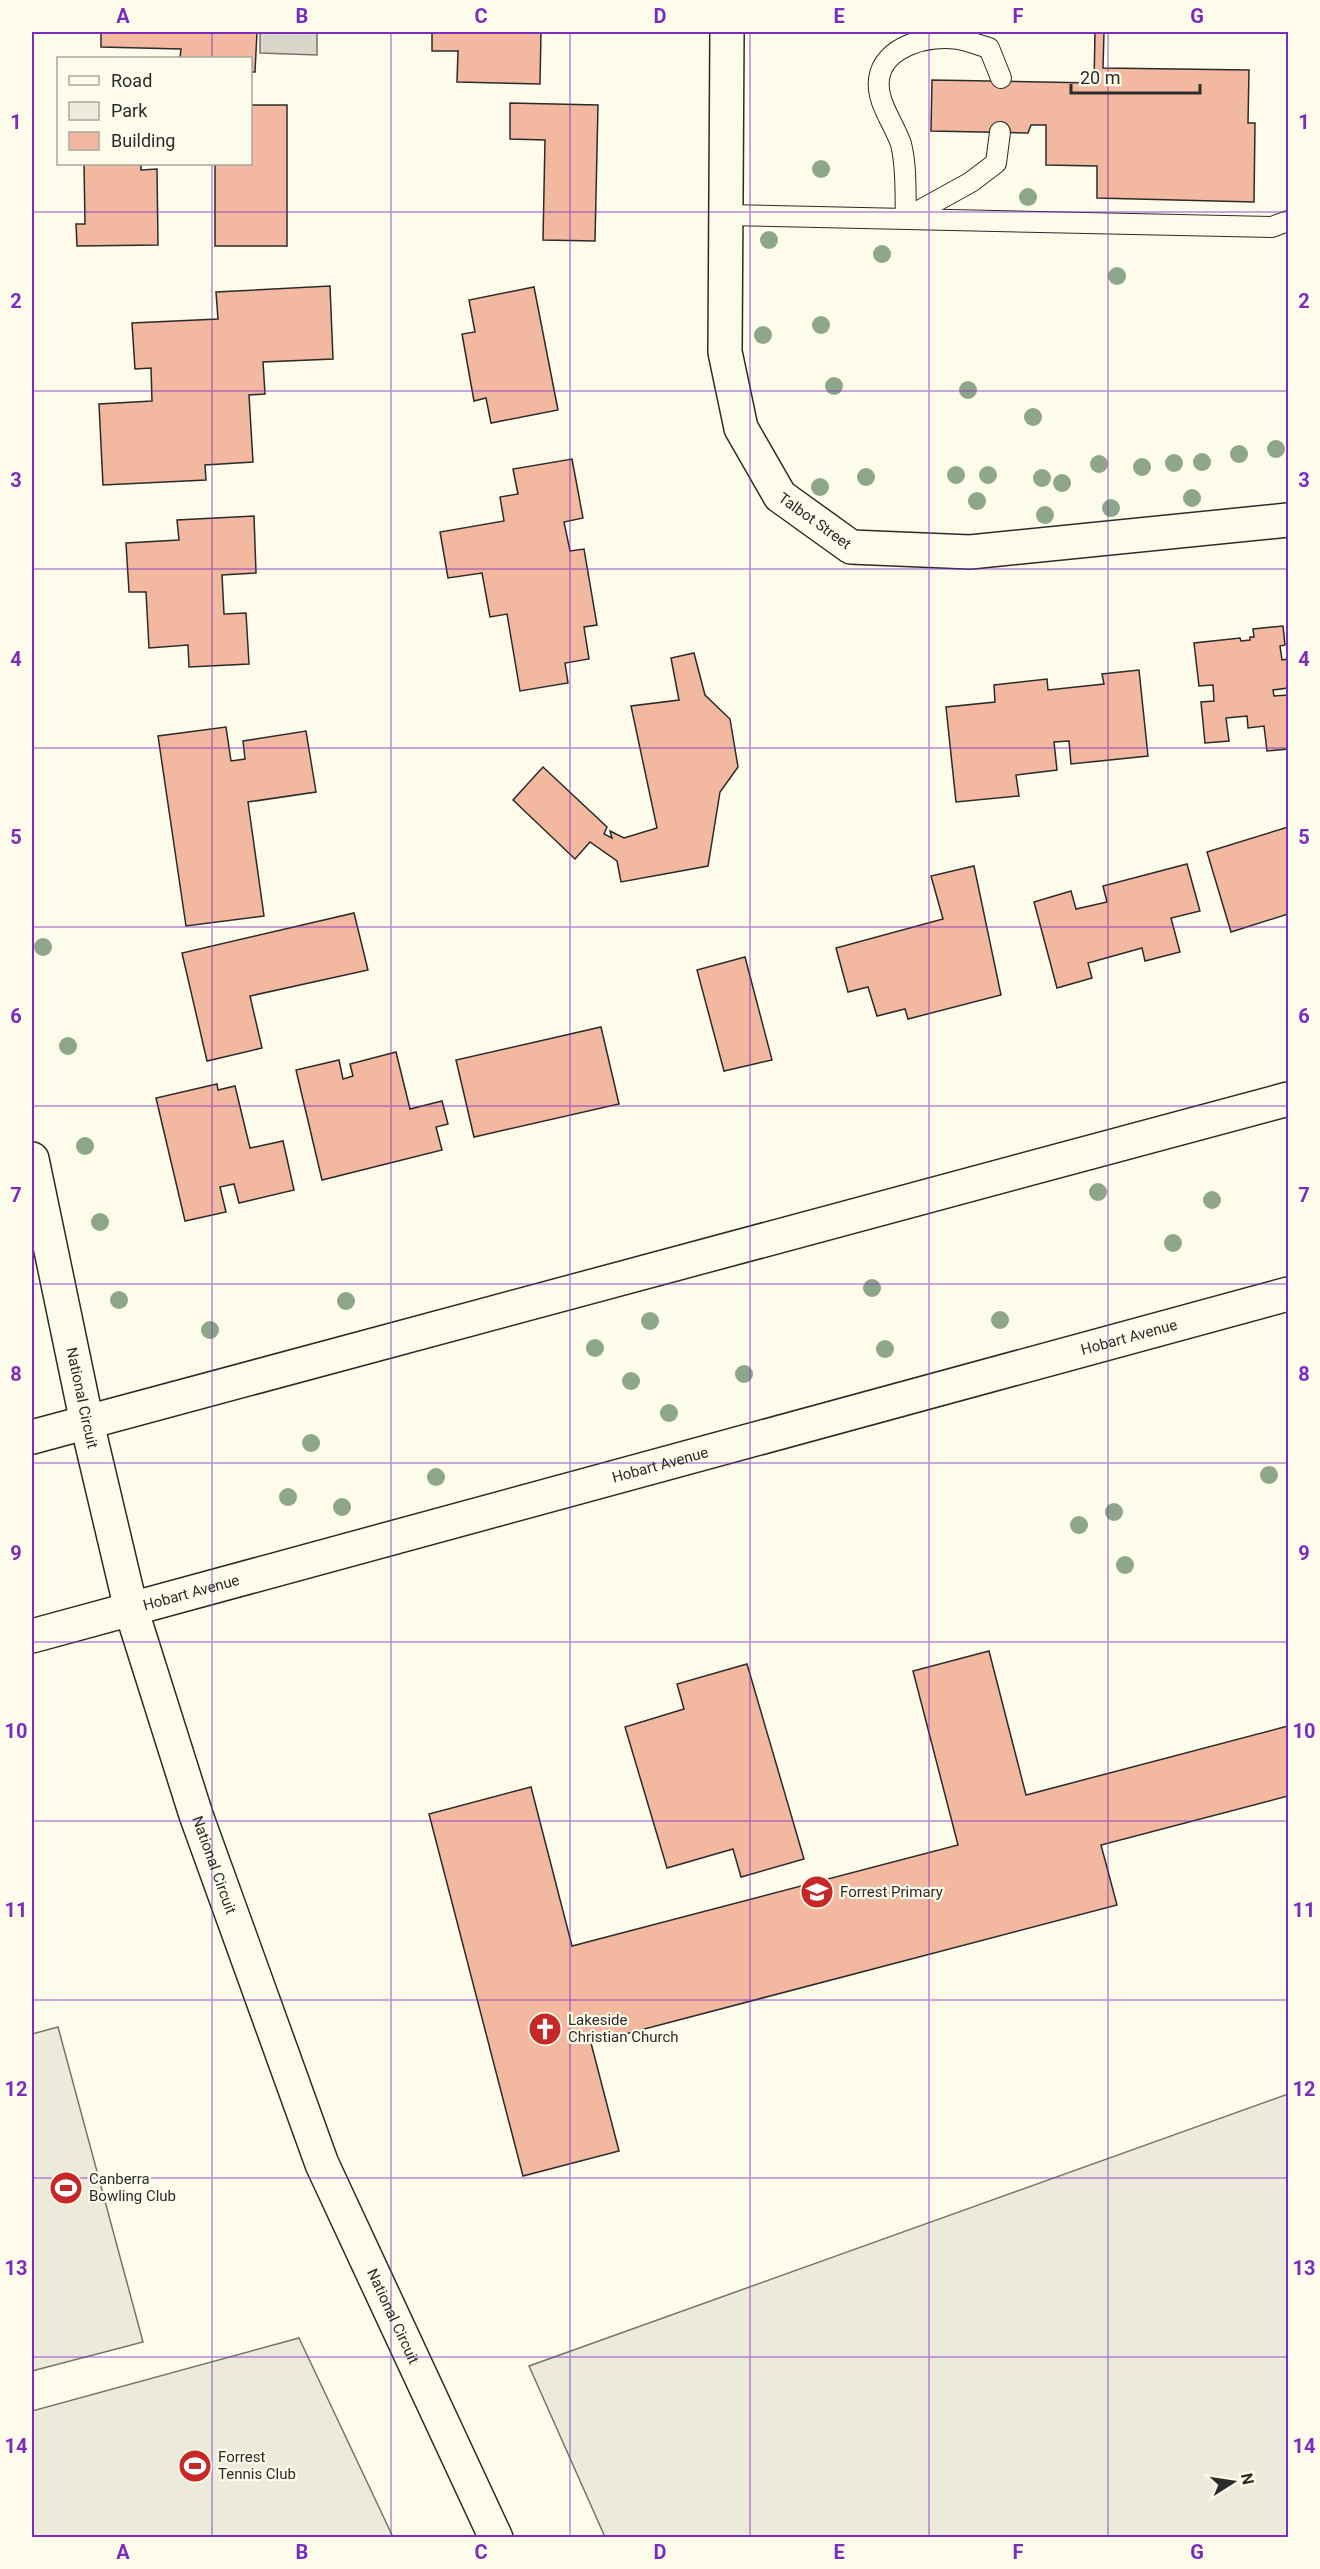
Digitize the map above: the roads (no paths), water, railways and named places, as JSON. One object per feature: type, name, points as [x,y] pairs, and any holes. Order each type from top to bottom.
[{"type":"street","name":"Talbot Street","points":[[728,32],[725,352],[741,428],[780,496],[851,547],[970,552],[1288,520]]},
{"type":"street","points":[[32,1437],[1288,1099]]},
{"type":"street","name":"National Circuit","points":[[32,1160],[87,1423],[131,1609],[196,1815],[322,2164],[496,2538]]},
{"type":"street","name":"Hobart Avenue","points":[[32,1636],[1288,1294]]},
{"type":"lane","points":[[906,218],[904,165],[900,144],[881,97],[879,79],[884,61],[903,47],[920,41],[956,38],[989,48],[1001,78]]},
{"type":"lane","points":[[906,218],[971,182],[996,163],[1000,132]]},
{"type":"lane","points":[[725,215],[1272,227],[1288,220]]},
{"type":"place","name":"Forrest Primary","points":[[817,1892]]},
{"type":"place","name":"Lakeside Christian Church","points":[[545,2029]]},
{"type":"place","name":"Canberra Bowling Club","points":[[66,2188]]},
{"type":"place","name":"Forrest Tennis Club","points":[[195,2466]]}]
